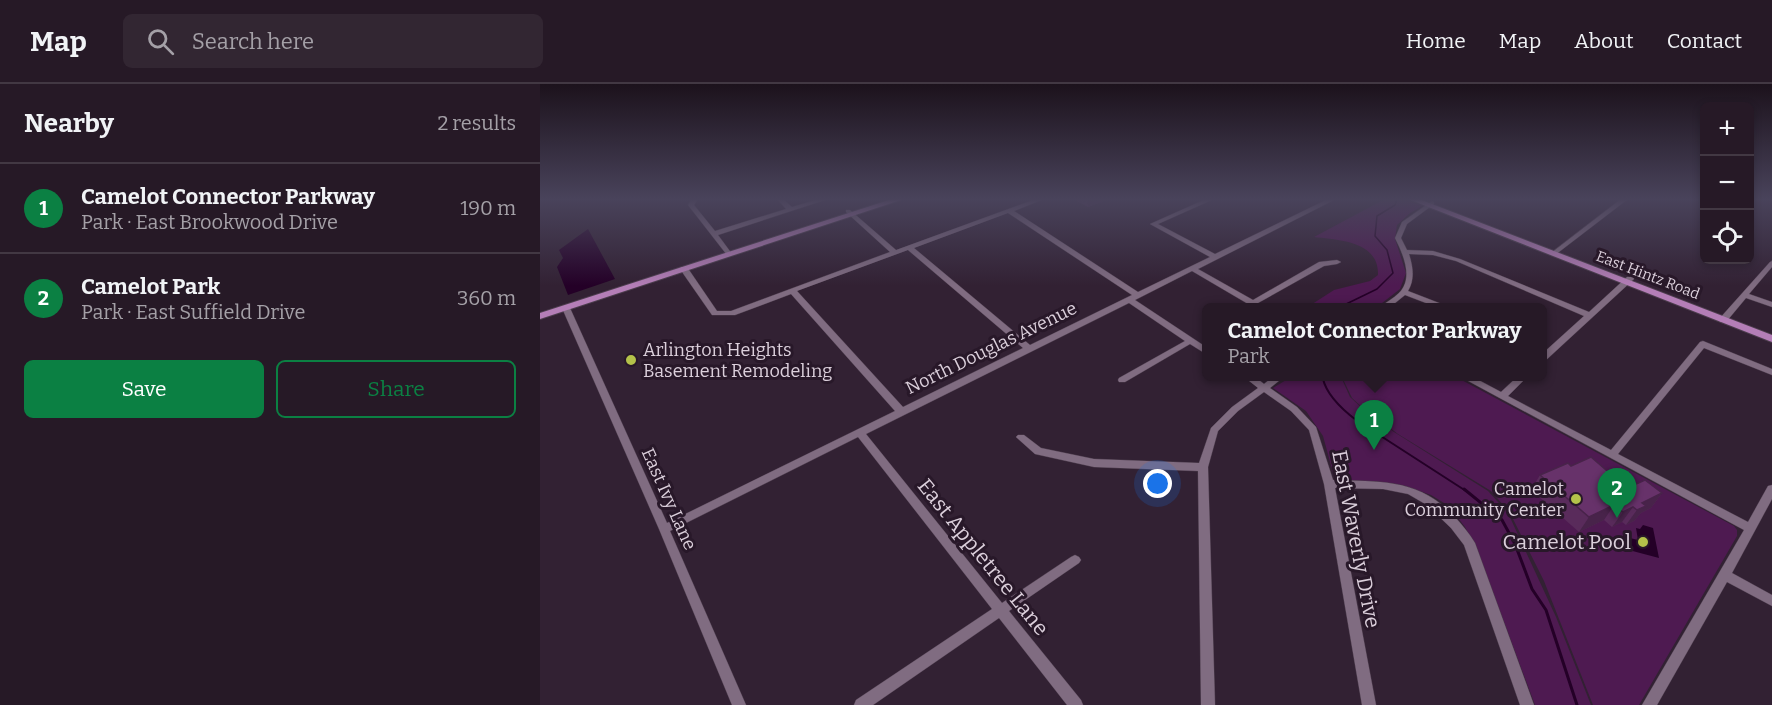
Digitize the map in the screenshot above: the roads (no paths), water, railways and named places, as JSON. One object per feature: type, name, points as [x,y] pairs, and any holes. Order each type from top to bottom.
[{"type":"main road","points":[[540,310],[803,228]]},
{"type":"main road","name":"East Hintz Road","points":[[1494,228],[1725,318],[1772,333]]},
{"type":"main road","points":[[540,316],[684,269],[728,252]]},
{"type":"main road","name":"East Hintz Road","points":[[1725,318],[1772,339]]},
{"type":"street","points":[[708,228],[728,252]]},
{"type":"street","points":[[713,234],[732,228]]},
{"type":"street","points":[[867,228],[894,252]]},
{"type":"street","points":[[684,269],[715,313],[732,313],[963,228]]},
{"type":"street","points":[[1035,228],[1138,295]]},
{"type":"street","points":[[1160,228],[1213,256]]},
{"type":"street","name":"North Douglas Avenue","points":[[664,529],[1272,228]]},
{"type":"street","points":[[1390,303],[1404,292],[1408,282],[1410,267],[1406,252],[1398,237],[1402,228]]},
{"type":"street","points":[[1555,252],[1587,228]]},
{"type":"street","points":[[908,248],[1028,348]]},
{"type":"street","points":[[1406,252],[1433,253],[1458,260],[1588,315]]},
{"type":"street","points":[[1260,303],[1322,264],[1337,262]]},
{"type":"street","points":[[1725,318],[1772,263]]},
{"type":"street","points":[[1192,268],[1253,303]]},
{"type":"street","points":[[1547,354],[1628,281]]},
{"type":"street","points":[[792,290],[901,411]]},
{"type":"street","points":[[1404,292],[1434,303]]},
{"type":"street","points":[[1744,295],[1772,305]]},
{"type":"street","points":[[1128,299],[1202,348]]},
{"type":"street","name":"East Ivy Lane","points":[[566,308],[739,705]]},
{"type":"street","points":[[1122,380],[1190,341]]},
{"type":"street","points":[[1612,455],[1703,344],[1772,372]]},
{"type":"street","name":"East Waverly Drive","points":[[1255,381],[1294,409],[1313,429],[1329,484],[1369,705]]},
{"type":"street","points":[[1208,705],[1203,467],[1214,430],[1235,409],[1273,381]]},
{"type":"street","points":[[1472,381],[1750,528]]},
{"type":"street","points":[[1502,397],[1519,381]]},
{"type":"street","name":"East Appletree Lane","points":[[860,433],[1076,705]]},
{"type":"street","points":[[1021,437],[1038,452],[1095,463],[1203,467]]},
{"type":"street","points":[[1329,484],[1401,488],[1431,501],[1454,522],[1469,543],[1527,705]]},
{"type":"street","points":[[1649,705],[1772,489]]},
{"type":"street","points":[[861,705],[1075,560]]},
{"type":"street","points":[[1725,575],[1772,602]]},
{"type":"waterway","points":[[1348,303],[1377,289],[1393,273],[1387,250],[1375,236],[1376,228]]},
{"type":"waterway","points":[[1324,381],[1336,402],[1356,420],[1466,491]]},
{"type":"waterway","points":[[1464,489],[1502,520],[1515,544],[1532,589],[1546,610],[1577,705]]},
{"type":"place","name":"Arlington Heights Basement Remodeling","points":[[631,360]]},
{"type":"place","name":"Camelot Connector Parkway","points":[[1374,450]]},
{"type":"place","name":"Camelot Community Center","points":[[1576,499]]},
{"type":"place","name":"Camelot Park","points":[[1617,518]]},
{"type":"place","name":"Camelot Pool","points":[[1643,542]]}]
